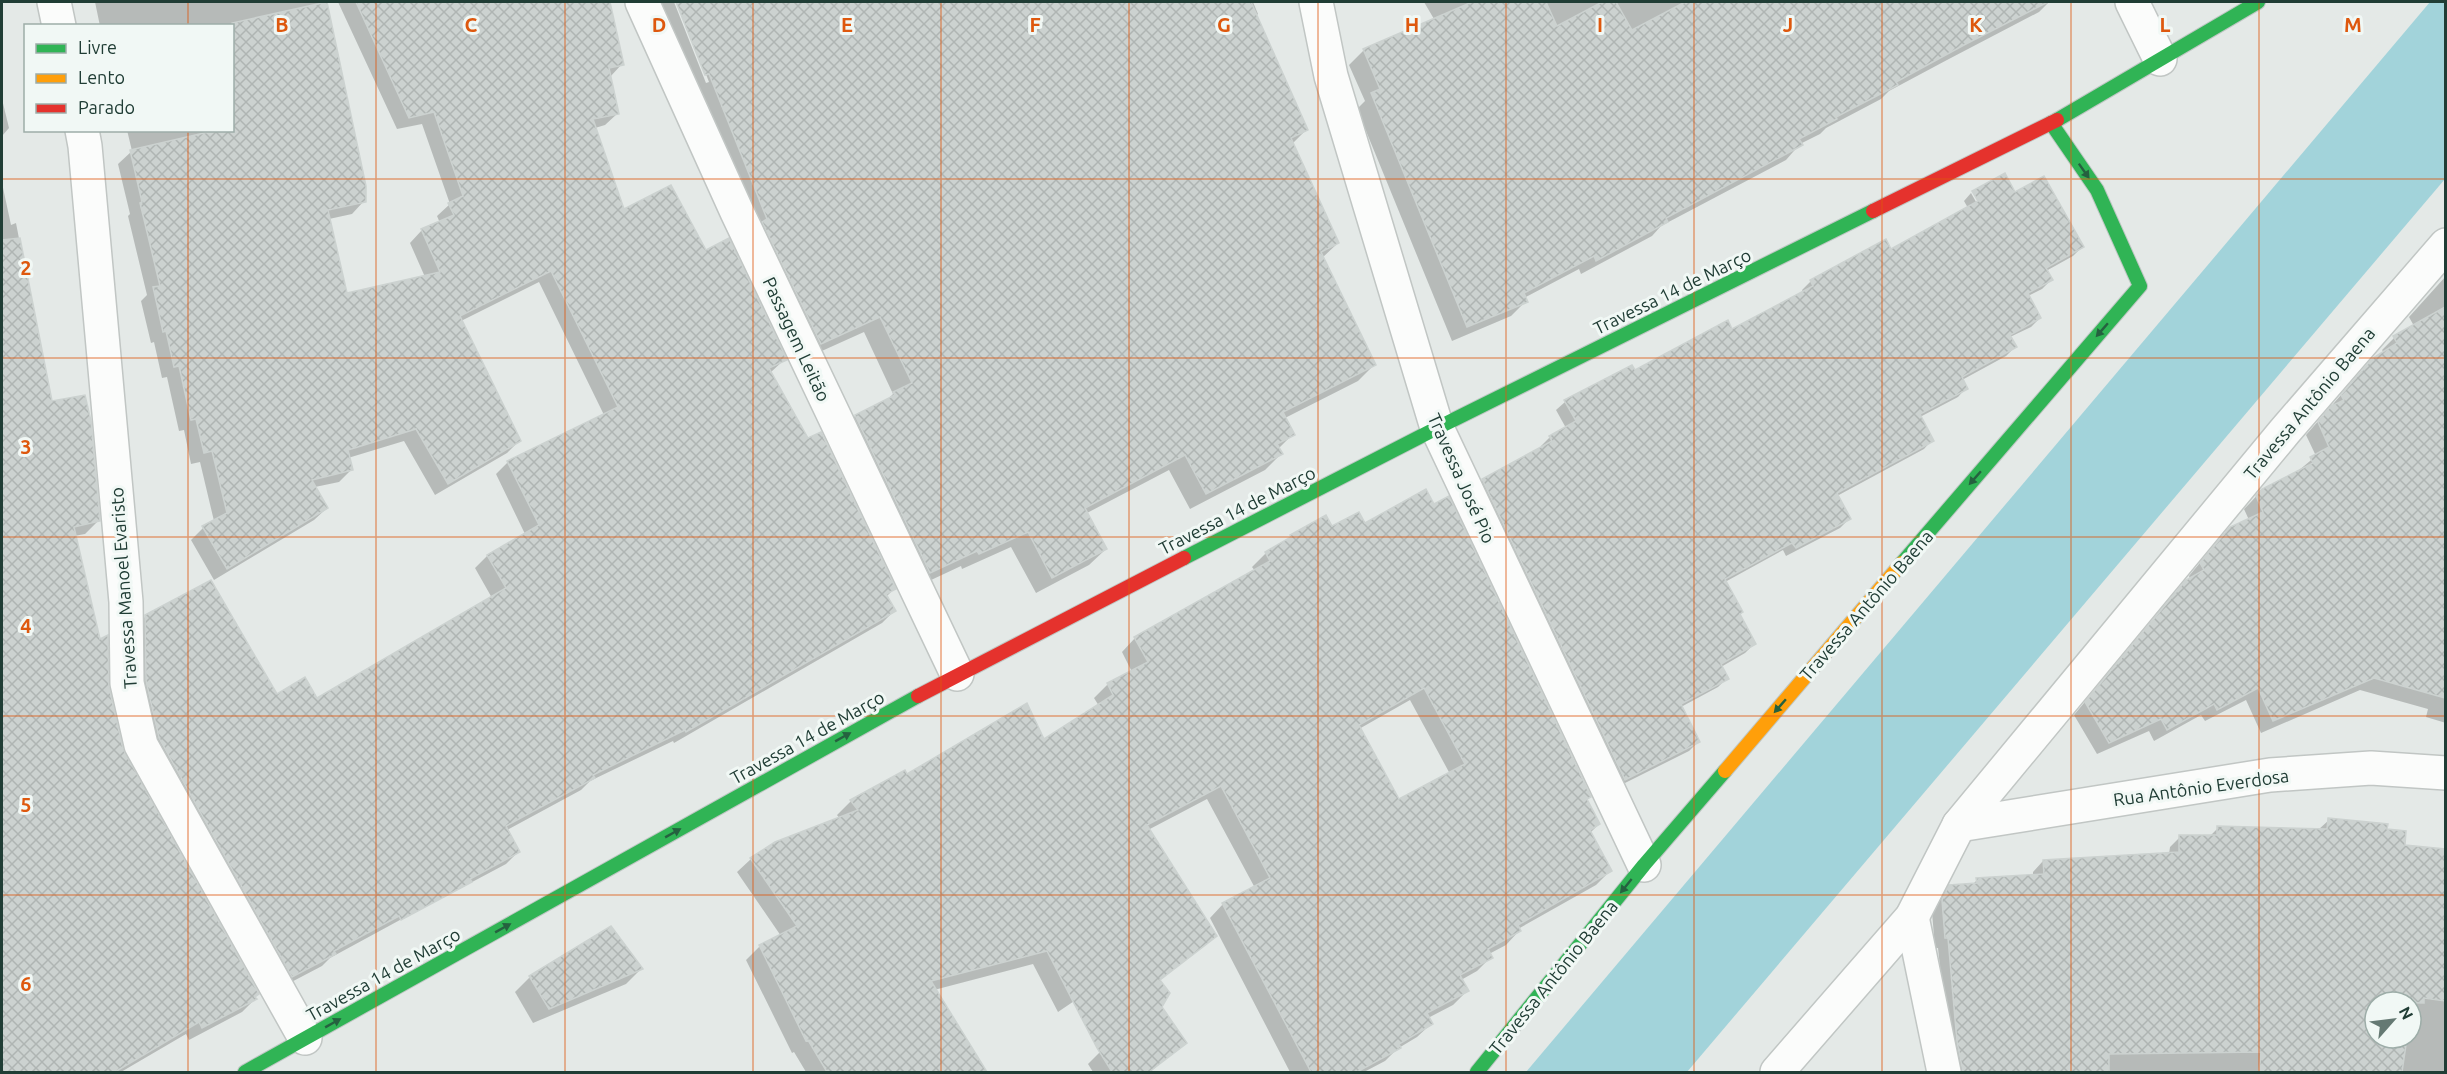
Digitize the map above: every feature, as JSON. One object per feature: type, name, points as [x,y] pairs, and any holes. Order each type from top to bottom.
[{"type":"street","points":[[54,2],[59,24]]},
{"type":"street","name":"Passagem Leitão","points":[[642,2],[737,212],[957,674]]},
{"type":"street","name":"Travessa José Pio","points":[[1316,2],[1331,76],[1437,428],[1644,865]]},
{"type":"street","points":[[2132,2],[2160,58]]},
{"type":"street","name":"Travessa 14 de Março","points":[[245,1072],[957,674],[1437,428],[2051,123],[2258,2]]},
{"type":"street","name":"Travessa Antônio Baena","points":[[1477,1072],[1644,865],[2140,285],[2097,190],[2051,123]]},
{"type":"street","name":"Travessa Manoel Evaristo","points":[[82,132],[126,602],[127,683],[141,745],[305,1038]]},
{"type":"street","name":"Travessa Antônio Baena","points":[[1777,1072],[1912,917],[1959,825],[2284,431],[2445,245]]},
{"type":"street","name":"Rua Antônio Everdosa","points":[[1959,825],[2270,775],[2371,768],[2445,773]]},
{"type":"street","points":[[1912,917],[1944,1072]]},
{"type":"water","points":[[2430,2],[2445,2],[2445,179],[1687,1072],[1526,1072]]},
{"type":"building","points":[[327,2],[366,186],[366,202],[328,210],[347,293],[440,272],[421,229],[454,215],[448,203],[463,196],[434,112],[409,118],[356,2],[610,2],[624,65],[609,68],[619,114],[593,119],[624,209],[671,185],[706,250],[729,238],[787,360],[769,368],[808,438],[821,432],[896,589],[886,594],[896,611],[686,732],[685,730],[593,775],[595,778],[506,826],[520,852],[470,879],[472,882],[401,920],[399,916],[334,951],[336,954],[292,977],[159,738],[146,681],[145,615],[211,580],[277,694],[305,677],[317,698],[506,588],[487,555],[539,525],[507,461],[618,407],[551,271],[460,316],[521,441],[448,484],[416,429],[348,450],[353,470],[312,480],[328,508],[227,569],[202,526],[227,513],[212,451],[204,453],[196,419],[191,420],[179,366],[174,367],[166,331],[163,332],[153,287],[160,286],[130,150],[208,132],[234,132],[234,24],[232,23]]},
{"type":"building","points":[[676,2],[1251,2],[1308,130],[1291,138],[1339,243],[1321,252],[1376,365],[1283,412],[1295,435],[1277,444],[1283,454],[1206,494],[1185,455],[1085,508],[1107,549],[1052,578],[1028,532],[979,554],[977,551],[930,573],[855,415],[895,395],[893,392],[912,383],[880,317],[821,344],[762,222],[767,219],[709,74],[705,75]]},
{"type":"building","points":[[1472,2],[1546,2],[1557,26],[1602,2],[1616,2],[1632,30],[1685,2],[2048,2],[1896,82],[1898,85],[1799,139],[1803,145],[1666,218],[1668,222],[1596,261],[1594,256],[1524,293],[1528,302],[1467,327],[1371,93],[1380,89],[1363,49]]},
{"type":"building","points":[[2005,173],[2015,192],[2044,176],[2084,247],[2046,268],[2053,280],[2028,293],[2041,318],[2010,335],[2017,347],[1962,377],[1968,389],[1920,414],[1934,441],[1837,493],[1851,519],[1796,548],[1792,543],[1725,579],[1743,612],[1740,614],[1756,644],[1721,664],[1729,679],[1681,704],[1700,742],[1625,780],[1482,479],[1552,441],[1549,436],[1576,421],[1564,400],[1632,365],[1635,370],[1728,320],[1732,329],[1813,286],[1810,280],[1886,239],[1891,249],[1978,201],[1972,191]]},
{"type":"building","points":[[20,238],[52,401],[85,395],[91,421],[100,521],[74,527],[100,639],[108,635],[109,687],[123,749],[259,994],[255,997],[257,999],[202,1028],[199,1022],[115,1072],[2,1072],[2,240]]},
{"type":"building","points":[[2445,307],[2445,698],[2374,678],[2273,721],[2258,688],[2217,710],[2214,704],[2167,730],[2161,719],[2109,743],[2085,702],[2186,580],[2204,570],[2200,563],[2230,527],[2263,512],[2256,496],[2262,489],[2313,463],[2310,457],[2329,447],[2318,422],[2331,406],[2344,400],[2341,395],[2373,358],[2397,343],[2393,336]]},
{"type":"building","points":[[1426,489],[1434,504],[1449,496],[1591,797],[1587,799],[1600,824],[1590,830],[1612,871],[1518,925],[1521,931],[1488,949],[1493,958],[1460,975],[1469,991],[1427,1013],[1433,1024],[1399,1044],[1401,1048],[1357,1072],[1311,1072],[1222,903],[1270,878],[1221,786],[1147,825],[1217,936],[1160,980],[1170,993],[1162,1007],[1187,1043],[1149,1072],[1112,1072],[1097,1048],[1047,951],[931,981],[987,1072],[827,1072],[808,1040],[806,1041],[759,945],[797,926],[750,858],[775,842],[858,810],[850,800],[905,770],[907,774],[1027,703],[1044,739],[1113,695],[1107,683],[1148,662],[1134,637],[1270,561],[1265,552],[1326,515],[1332,526],[1359,512],[1365,523]],"holes":[[[1424,688],[1465,764],[1399,799],[1359,725]]]},
{"type":"building","points":[[2328,818],[2388,824],[2387,829],[2406,831],[2405,845],[2445,849],[2445,1001],[2424,998],[2423,1003],[2423,990],[2363,990],[2363,1050],[2405,1050],[2402,1072],[2259,1072],[2261,1052],[2109,1054],[2109,1072],[1963,1072],[1957,1042],[1948,938],[1945,938],[1942,900],[1949,885],[1977,883],[1976,878],[2044,874],[2043,860],[2179,852],[2179,835],[2217,835],[2217,826],[2327,829]]},
{"type":"building","points":[[611,926],[643,969],[549,1009],[529,976]]},
{"type":"traffic: fast","points":[[2057,120],[2258,2]]},
{"type":"traffic: fast","points":[[1902,563],[2140,286],[2097,190],[2051,123]]},
{"type":"traffic: fast","points":[[1184,558],[1437,428],[1873,211]]},
{"type":"traffic: fast","points":[[245,1072],[918,696]]},
{"type":"traffic: fast","points":[[1477,1072],[1644,865],[1725,771]]},
{"type":"traffic: slow","points":[[1725,771],[1902,563]]},
{"type":"traffic: jam","points":[[1873,211],[2057,120]]},
{"type":"traffic: jam","points":[[918,696],[1184,558]]}]
